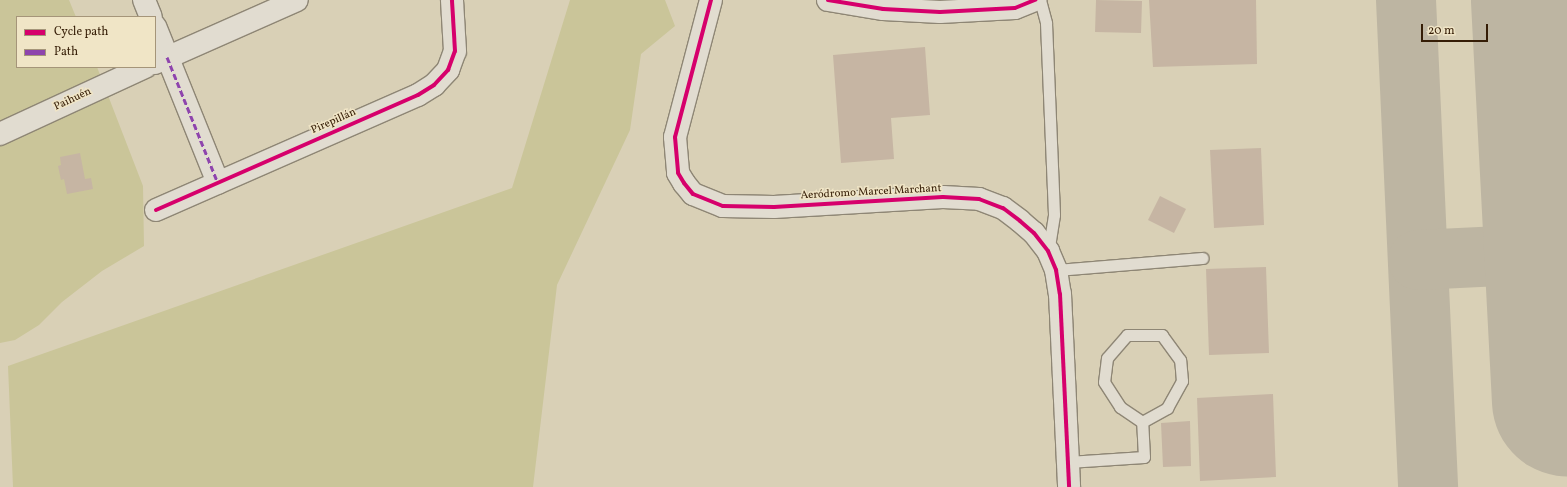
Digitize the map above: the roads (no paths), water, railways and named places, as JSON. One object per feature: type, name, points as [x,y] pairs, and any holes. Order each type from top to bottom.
[{"type":"street","points":[[144,0],[151,16]]},
{"type":"street","points":[[161,60],[296,0]]},
{"type":"street","name":"Pirepillán","points":[[156,210],[418,95],[434,85],[448,70],[455,51],[452,0]]},
{"type":"street","name":"Aeródromo Marcel Marchant","points":[[711,0],[675,137],[678,173],[693,194],[707,202],[742,207],[943,197],[979,199],[1003,208],[1034,233],[1052,260],[1060,294],[1069,487]]},
{"type":"street","points":[[828,0],[883,9],[940,12],[1015,8],[1035,0]]},
{"type":"street","points":[[156,32],[161,60],[218,183]]},
{"type":"street","name":"Paihuén","points":[[0,134],[143,68]]},
{"type":"lane","points":[[1040,0],[1046,23],[1054,215],[1052,260],[1203,258]]},
{"type":"lane","points":[[1128,335],[1162,335],[1180,360],[1182,381],[1167,408],[1142,422],[1120,407],[1104,382],[1107,358],[1128,335]]},
{"type":"lane","points":[[1068,462],[1144,457],[1142,422]]}]
